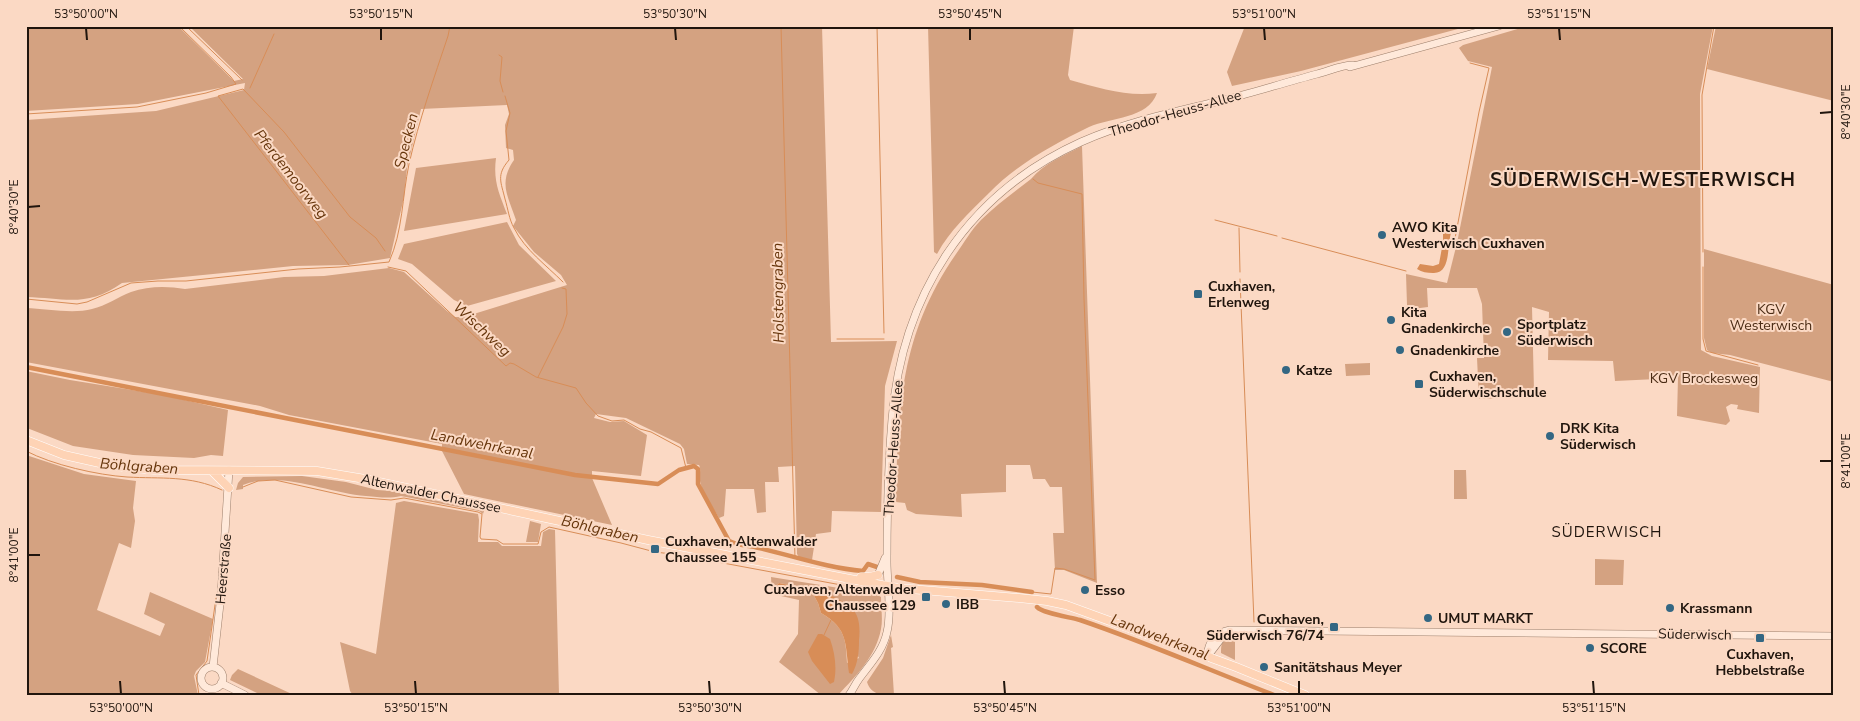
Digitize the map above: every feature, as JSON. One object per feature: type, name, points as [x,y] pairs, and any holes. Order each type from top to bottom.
[{"type":"main road","name":"Altenwalder Chaussee","points":[[26,440],[64,455],[113,466],[155,470],[317,471],[365,479],[648,540],[887,586],[1047,601],[1090,613],[1305,695]]},
{"type":"main road","points":[[212,470],[228,488]]},
{"type":"main road","name":"Altenwalder Chaussee","points":[[833,576],[865,578],[878,575]]},
{"type":"street","name":"Theodor-Heuss-Allee","points":[[857,681],[878,654],[887,632],[889,618],[887,553],[892,419],[896,383],[903,349],[915,314],[928,285],[943,259],[968,226],[995,198],[1019,178],[1057,154],[1121,127],[1176,110],[1211,103],[1499,26]]},
{"type":"street","name":"Heerstraße","points":[[221,683],[210,692],[203,684],[201,678],[203,672],[213,667],[222,586],[229,470]]},
{"type":"street","points":[[878,575],[887,553]]},
{"type":"street","name":"Süderwisch","points":[[1207,657],[1208,648],[1214,637],[1224,631],[1590,632],[1834,636]]},
{"type":"street","points":[[213,667],[220,673],[221,683],[245,695]]},
{"type":"street","points":[[843,695],[857,681]]},
{"type":"street","points":[[849,695],[857,681]]},
{"type":"green space","points":[[26,26],[178,26],[234,81],[243,79],[189,26],[822,26],[831,342],[897,341],[885,386],[881,512],[832,511],[831,532],[816,534],[812,560],[799,557],[797,554],[795,466],[778,467],[779,482],[765,482],[766,512],[757,513],[754,489],[726,489],[724,516],[719,518],[701,486],[699,465],[687,464],[684,449],[680,444],[626,418],[596,414],[594,418],[610,422],[624,421],[647,435],[641,476],[592,471],[592,478],[612,525],[464,494],[442,451],[442,444],[289,415],[260,406],[26,362],[26,308],[68,311],[92,309],[131,292],[151,288],[185,289],[284,277],[324,276],[389,268],[404,272],[455,317],[464,317],[567,285],[561,275],[534,252],[513,226],[516,220],[505,183],[509,168],[514,160],[513,150],[506,148],[505,125],[509,114],[507,105],[421,109],[407,168],[404,197],[390,258],[348,265],[293,266],[122,283],[109,291],[87,299],[64,300],[26,297],[26,120],[156,111],[244,90],[245,83],[138,104],[26,111]]},
{"type":"green space","points":[[928,26],[1074,26],[1068,75],[1070,80],[1124,93],[1157,93],[1146,108],[1137,113],[1089,127],[1048,148],[1010,174],[954,229],[937,254],[934,252]]},
{"type":"green space","points":[[1245,26],[1469,26],[1301,71],[1232,86],[1227,72]]},
{"type":"green space","name":"KGV Brockesweg","points":[[1528,26],[1713,26],[1700,94],[1701,350],[1712,356],[1760,367],[1759,413],[1737,409],[1738,405],[1731,404],[1726,407],[1730,421],[1726,425],[1677,416],[1678,378],[1615,381],[1613,361],[1548,360],[1549,312],[1532,307],[1534,391],[1536,391],[1536,397],[1479,399],[1477,358],[1484,358],[1482,304],[1477,288],[1427,288],[1428,307],[1412,309],[1407,305],[1406,274],[1447,283],[1457,243],[1492,67],[1468,61],[1459,48],[1463,45]]},
{"type":"green space","points":[[1716,26],[1834,26],[1834,101],[1707,69]]},
{"type":"green space","points":[[1082,146],[1097,583],[1064,570],[1055,570],[1053,533],[1064,533],[1062,487],[1050,487],[1045,479],[1033,479],[1030,465],[1006,465],[1006,492],[961,494],[962,517],[916,514],[907,510],[905,503],[896,502],[898,435],[906,373],[913,343],[923,314],[937,284],[971,232],[987,214],[1042,169]]},
{"type":"green space","points":[[496,158],[496,180],[507,214],[404,231],[416,168]]},
{"type":"green space","points":[[507,222],[519,245],[556,281],[467,306],[454,300],[412,264],[398,259],[404,244]]},
{"type":"green space","name":"KGV Westerwisch","points":[[1704,249],[1834,285],[1834,382],[1730,355],[1712,353],[1707,350],[1704,338]]},
{"type":"green space","points":[[1370,363],[1370,375],[1346,376],[1345,364]]},
{"type":"green space","points":[[26,371],[163,395],[228,410],[223,456],[211,455],[194,458],[133,455],[73,446],[27,428]]},
{"type":"green space","points":[[26,455],[84,474],[136,481],[133,508],[135,521],[131,548],[119,543],[97,610],[160,636],[165,624],[144,614],[150,592],[213,619],[205,662],[196,671],[194,676],[198,695],[26,695]]},
{"type":"green space","points":[[1454,470],[1466,470],[1467,499],[1454,499]]},
{"type":"green space","points":[[302,476],[346,482],[484,511],[483,514],[479,511],[401,496],[384,498],[351,494],[288,481],[258,481],[243,485],[243,489],[236,490],[238,483],[243,477]]},
{"type":"green space","points":[[404,501],[478,514],[478,542],[498,542],[502,546],[541,546],[543,532],[549,529],[555,530],[559,695],[353,695],[350,691],[340,642],[376,654],[396,503]]},
{"type":"green space","points":[[530,521],[541,524],[538,542],[526,542]]},
{"type":"green space","points":[[1595,559],[1624,560],[1623,585],[1595,585]]},
{"type":"green space","points":[[771,577],[876,594],[881,597],[882,625],[875,648],[864,665],[838,695],[821,695],[779,662],[798,634],[799,600],[772,594]],"holes":[[[779,583],[820,591],[859,658],[847,663],[846,646],[842,634],[835,623],[821,613],[813,594],[777,585]]]},
{"type":"green space","points":[[891,635],[894,695],[874,692],[867,682],[883,658]]},
{"type":"green space","points":[[1229,638],[1235,638],[1235,660],[1221,653],[1223,642]]},
{"type":"green space","points":[[238,669],[294,695],[261,695],[230,680]]},
{"type":"shaded area","points":[[1451,230],[1451,233],[1446,264],[1443,269],[1433,273],[1417,269],[1420,264],[1433,266],[1439,264],[1443,231]]},
{"type":"shaded area","points":[[779,583],[819,591],[847,604],[854,611],[858,621],[859,649],[856,666],[852,674],[849,673],[846,645],[841,631],[837,625],[821,613],[813,594],[777,589]]},
{"type":"shaded area","points":[[818,634],[822,634],[830,639],[833,650],[835,677],[834,682],[830,684],[812,661],[808,652]]},
{"type":"waterway","name":"Pferdemoorweg","points":[[26,114],[137,107],[206,93],[236,84],[179,26]]},
{"type":"waterway","points":[[186,26],[242,80]]},
{"type":"waterway","name":"Wischweg","points":[[26,299],[77,304],[87,302],[131,283],[186,281],[298,269],[389,262],[400,226],[413,148],[450,26]]},
{"type":"waterway","name":"Holstengraben","points":[[781,26],[795,558]]},
{"type":"waterway","points":[[877,26],[884,333]]},
{"type":"waterway","points":[[1703,252],[1702,95],[1714,26]]},
{"type":"waterway","points":[[250,88],[274,34]]},
{"type":"waterway","points":[[499,55],[502,57],[500,81],[503,92]]},
{"type":"waterway","points":[[1453,249],[1489,68],[1470,63]]},
{"type":"waterway","points":[[349,265],[218,96],[243,89],[284,132],[350,217],[376,238],[385,251]]},
{"type":"waterway","points":[[505,96],[510,113],[506,131],[509,160],[502,170],[501,179],[510,218],[524,243],[563,282]]},
{"type":"waterway","points":[[1032,592],[1051,594],[1055,568],[1064,569],[1095,580],[1084,299],[1082,194],[1038,183],[1033,179]]},
{"type":"waterway","points":[[1215,220],[1277,236]]},
{"type":"waterway","points":[[1239,228],[1240,272]]},
{"type":"waterway","points":[[1282,238],[1406,271]]},
{"type":"waterway","name":"Wischweg","points":[[388,267],[406,271],[506,366],[510,363],[514,364],[536,377],[576,388],[598,416],[612,421],[624,420],[681,448],[686,468]]},
{"type":"waterway","points":[[1703,267],[1703,339],[1706,351],[1758,365]]},
{"type":"waterway","points":[[1240,279],[1254,622]]},
{"type":"waterway","points":[[538,377],[563,327],[567,314],[566,289],[562,288]]},
{"type":"waterway","points":[[837,339],[884,339]]},
{"type":"waterway","name":"Landwehrkanal","points":[[26,367],[575,475],[658,484],[679,470],[694,466],[698,469],[698,484],[729,541],[836,567],[863,571],[868,564],[877,567]]},
{"type":"waterway","name":"Böhlgraben","points":[[26,451],[49,461],[89,472],[127,477],[187,480],[210,485],[222,490]]},
{"type":"waterway","name":"Böhlgraben","points":[[243,487],[258,481],[275,480],[351,497],[391,500],[404,498],[478,512],[482,514],[481,539],[497,540],[503,544],[538,544],[541,532],[549,527],[655,552],[852,587]]},
{"type":"waterway","name":"Landwehrkanal","points":[[897,577],[920,582],[982,585],[1032,592]]},
{"type":"waterway","points":[[199,695],[196,675],[207,661],[216,598]]},
{"type":"waterway","name":"Landwehrkanal","points":[[1037,607],[1056,615],[1080,620],[1129,637],[1274,695]]},
{"type":"waterway","points":[[824,635],[831,620]]},
{"type":"place","name":"AWO Kita Westerwisch Cuxhaven","points":[[1382,235]]},
{"type":"place","name":"Cuxhaven, Erlenweg","points":[[1198,294]]},
{"type":"place","name":"Kita Gnadenkirche","points":[[1391,320]]},
{"type":"place","name":"Sportplatz Süderwisch","points":[[1507,332]]},
{"type":"place","name":"Gnadenkirche","points":[[1400,350]]},
{"type":"place","name":"Katze","points":[[1286,370]]},
{"type":"place","name":"Cuxhaven, Süderwischschule","points":[[1419,384]]},
{"type":"place","name":"DRK Kita Süderwisch","points":[[1550,436]]},
{"type":"place","name":"Cuxhaven, Altenwalder Chaussee 155","points":[[655,549]]},
{"type":"place","name":"Esso","points":[[1085,590]]},
{"type":"place","name":"Cuxhaven, Altenwalder Chaussee 129","points":[[926,597]]},
{"type":"place","name":"IBB","points":[[946,604]]},
{"type":"place","name":"Krassmann","points":[[1670,608]]},
{"type":"place","name":"UMUT MARKT","points":[[1428,618]]},
{"type":"place","name":"Cuxhaven, Süderwisch 76/74","points":[[1334,627]]},
{"type":"place","name":"Cuxhaven, Hebbelstraße","points":[[1760,638]]},
{"type":"place","name":"SCORE","points":[[1590,648]]},
{"type":"place","name":"Sanitätshaus Meyer","points":[[1264,667]]},
{"type":"district","name":"SÜDERWISCH-WESTERWISCH","points":[[1643,179]]},
{"type":"district","name":"SÜDERWISCH","points":[[1607,532]]},
{"type":"water label","name":"Specken","points":[[406,141]]}]
